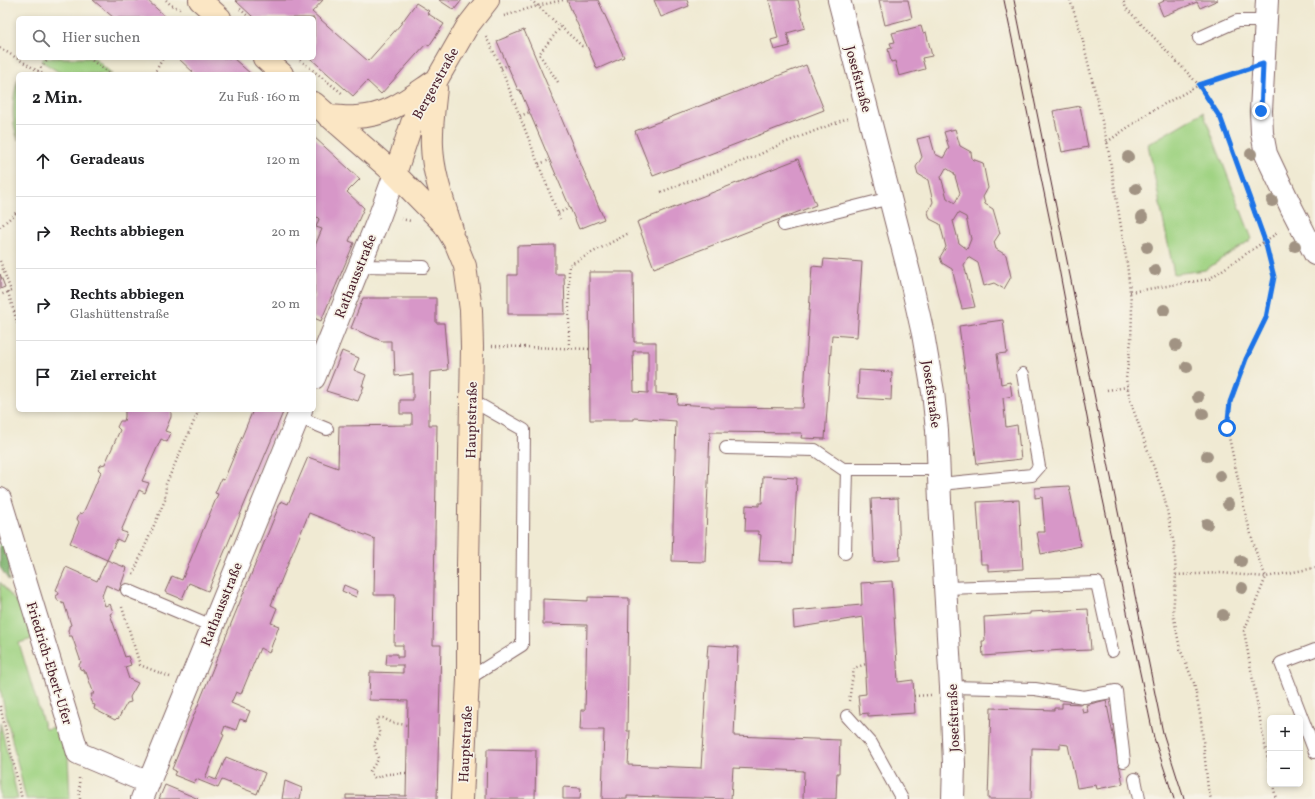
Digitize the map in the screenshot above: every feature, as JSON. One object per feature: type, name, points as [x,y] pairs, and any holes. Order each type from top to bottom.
[{"type":"main road","points":[[200,0],[218,16]]},
{"type":"main road","name":"Bergerstraße","points":[[395,174],[412,123],[467,27],[493,9]]},
{"type":"main road","points":[[266,60],[280,72]]},
{"type":"main road","points":[[321,109],[355,117],[377,114],[403,103],[437,79]]},
{"type":"main road","points":[[437,79],[432,132],[433,163],[456,244]]},
{"type":"main road","name":"Hauptstraße","points":[[321,109],[395,174],[444,224],[456,244],[465,266],[471,310],[471,400],[468,566],[468,679],[462,799]]},
{"type":"street","name":"Josefstraße","points":[[839,0],[910,276],[923,334],[933,392],[940,477],[946,588],[943,691],[954,764],[953,799]]},
{"type":"street","points":[[1266,10],[1261,111],[1262,133],[1266,154],[1315,254]]},
{"type":"street","name":"Rathausstraße","points":[[316,370],[380,215],[395,174]]},
{"type":"street","name":"Rathausstraße","points":[[145,791],[299,413]]},
{"type":"street","name":"Friedrich-Ebert-Ufer","points":[[0,499],[78,753],[145,791]]},
{"type":"lane","points":[[1199,38],[1266,10]]},
{"type":"lane","points":[[784,225],[890,198]]},
{"type":"lane","points":[[359,266],[424,267]]},
{"type":"lane","points":[[726,448],[815,450],[843,469],[940,477],[1032,475],[1039,467],[1023,374]]},
{"type":"lane","points":[[468,679],[522,645],[524,430],[471,400]]},
{"type":"lane","points":[[299,413],[327,429]]},
{"type":"lane","points":[[845,553],[847,469]]},
{"type":"lane","points":[[946,588],[1097,583],[1112,652]]},
{"type":"lane","points":[[127,590],[212,626]]},
{"type":"lane","points":[[1315,650],[1281,663],[1315,752]]},
{"type":"lane","points":[[943,691],[1035,688],[1084,697],[1116,691],[1124,761]]},
{"type":"lane","points":[[847,716],[871,743],[902,799]]},
{"type":"lane","points":[[1135,779],[1139,799]]},
{"type":"path","points":[[530,0],[582,46],[587,45]]},
{"type":"path","points":[[493,9],[537,6],[563,0]]},
{"type":"path","points":[[1070,0],[1081,33],[1107,142],[1127,263],[1132,311],[1131,341],[1126,379],[1130,400],[1164,496],[1174,544],[1176,575],[1174,613],[1180,649],[1194,683],[1201,720],[1208,789],[1211,799]]},
{"type":"path","points":[[1123,0],[1126,8],[1199,85],[1221,119],[1265,241],[1274,277],[1266,318],[1246,359],[1230,402],[1227,428],[1246,516],[1256,552],[1266,577],[1244,631],[1262,736],[1267,756]]},
{"type":"path","points":[[558,82],[539,54],[561,27]]},
{"type":"path","points":[[485,34],[501,68],[560,219]]},
{"type":"path","points":[[0,48],[16,58]]},
{"type":"path","points":[[20,60],[38,71],[47,60]]},
{"type":"path","points":[[92,60],[106,72]]},
{"type":"path","points":[[155,72],[163,60]]},
{"type":"path","points":[[300,60],[315,72]]},
{"type":"path","points":[[1107,142],[1150,112],[1199,85],[1263,64]]},
{"type":"path","points":[[501,68],[508,65]]},
{"type":"path","points":[[316,73],[344,95]]},
{"type":"path","points":[[520,116],[530,112]]},
{"type":"path","points":[[661,192],[754,157],[779,145],[852,116]]},
{"type":"path","points":[[539,164],[550,160]]},
{"type":"path","points":[[558,213],[570,208]]},
{"type":"path","points":[[0,227],[16,213]]},
{"type":"path","points":[[1130,292],[1209,279],[1297,219]]},
{"type":"path","points":[[569,348],[569,265],[629,233]]},
{"type":"path","points":[[0,261],[11,291],[0,295]]},
{"type":"path","points":[[8,292],[16,318]]},
{"type":"path","points":[[488,346],[590,349]]},
{"type":"path","points":[[1107,390],[1128,387]]},
{"type":"path","points":[[189,685],[140,665],[121,603],[165,500],[166,484],[197,412]]},
{"type":"path","points":[[1176,575],[1221,573],[1266,577],[1315,568]]},
{"type":"path","points":[[847,716],[854,668],[866,664]]},
{"type":"path","points":[[914,696],[943,691]]},
{"type":"path","points":[[0,706],[22,799]]},
{"type":"path","points":[[406,773],[387,774],[375,778],[370,771],[378,758],[374,744],[380,735],[376,721],[378,718],[383,718],[393,723],[407,725]]},
{"type":"path","points":[[1274,787],[1276,799]]},
{"type":"green space","points":[[96,60],[110,72],[59,72],[41,61]]},
{"type":"green space","points":[[16,86],[16,132],[13,117],[14,94]]},
{"type":"green space","points":[[1203,112],[1252,239],[1205,270],[1174,274],[1148,144]]},
{"type":"green space","points":[[0,522],[12,562],[8,572],[9,581],[0,567]]},
{"type":"green space","points":[[0,582],[29,618],[35,638],[19,643],[45,729],[60,726],[68,756],[70,799],[26,799],[0,689]]},
{"type":"green space","points":[[0,722],[18,799],[0,799]]},
{"type":"building","points":[[93,0],[147,0],[165,16],[112,16]]},
{"type":"building","points":[[235,0],[323,0],[312,12],[368,61],[400,25],[416,3],[429,11],[427,13],[444,24],[429,46],[426,44],[381,94],[367,81],[353,96],[312,60],[316,60],[316,16],[252,16]]},
{"type":"building","points":[[439,0],[462,0],[454,10]]},
{"type":"building","points":[[567,0],[598,0],[624,57],[597,69]]},
{"type":"building","points":[[654,0],[687,0],[689,6],[661,17]]},
{"type":"building","points":[[769,0],[798,0],[805,28],[787,33],[790,46],[774,50],[771,40],[778,38]]},
{"type":"building","points":[[879,0],[908,0],[912,18],[885,25]]},
{"type":"building","points":[[1163,0],[1218,0],[1200,8],[1197,2],[1163,16],[1158,4],[1164,1]]},
{"type":"building","points":[[921,26],[923,33],[926,32],[932,56],[922,58],[925,69],[899,76],[895,61],[891,62],[888,49],[892,48],[890,43],[895,42],[892,33]]},
{"type":"building","points":[[524,30],[604,219],[579,229],[520,90],[518,90],[497,41]]},
{"type":"building","points":[[180,60],[235,60],[249,72],[193,72]]},
{"type":"building","points":[[806,65],[824,110],[653,176],[635,131]]},
{"type":"building","points":[[1080,106],[1088,147],[1062,152],[1053,111]]},
{"type":"building","points":[[955,129],[960,146],[971,152],[972,159],[983,163],[988,188],[983,197],[985,204],[993,209],[1000,233],[994,242],[996,249],[1006,255],[1011,277],[1004,289],[994,283],[984,286],[978,263],[968,257],[964,265],[975,307],[962,309],[952,269],[942,263],[940,257],[946,247],[940,224],[930,219],[928,212],[933,202],[928,180],[918,174],[916,167],[922,157],[917,139],[930,136],[935,154],[943,158],[949,148],[944,132]],"holes":[[[946,168],[954,173],[960,193],[955,203],[947,198],[941,177]],[[958,213],[966,217],[971,239],[967,249],[959,243],[953,221]]]},
{"type":"building","points":[[316,139],[360,179],[347,192],[364,208],[349,241],[354,243],[321,321],[316,319],[316,243],[322,229],[316,227],[319,219],[316,216]]},
{"type":"building","points":[[798,159],[816,205],[654,268],[637,222]]},
{"type":"building","points":[[555,245],[555,274],[564,274],[565,314],[508,314],[508,275],[517,275],[517,246]]},
{"type":"building","points":[[824,259],[862,262],[857,337],[832,335],[825,439],[801,438],[802,433],[710,432],[705,562],[672,561],[676,421],[634,418],[634,420],[590,420],[589,272],[633,272],[634,342],[656,342],[656,393],[678,395],[677,404],[710,407],[803,408],[812,266],[823,267]],"holes":[[[633,351],[648,351],[648,393],[634,392]]]},
{"type":"building","points":[[0,274],[5,287],[0,289]]},
{"type":"building","points":[[363,298],[436,298],[436,323],[444,323],[448,370],[430,372],[429,409],[429,425],[437,425],[433,645],[441,645],[437,799],[346,799],[346,795],[406,796],[408,701],[369,700],[370,672],[403,673],[403,665],[386,665],[387,654],[397,654],[397,657],[403,657],[403,645],[394,645],[395,595],[374,595],[375,539],[309,513],[271,605],[277,608],[271,623],[279,626],[269,653],[260,648],[241,694],[236,692],[231,703],[250,711],[246,721],[240,719],[236,730],[225,726],[222,734],[224,735],[205,778],[208,779],[209,777],[216,780],[226,757],[265,773],[257,794],[222,780],[218,788],[196,779],[194,783],[174,775],[176,771],[172,769],[281,501],[288,504],[308,457],[338,468],[339,426],[412,425],[412,414],[400,414],[400,400],[413,400],[413,374],[395,376],[394,350],[391,350],[391,341],[382,341],[351,328]]},
{"type":"building","points":[[1003,320],[1007,353],[997,354],[1001,384],[1010,382],[1012,396],[1003,398],[1006,427],[1017,425],[1021,459],[977,464],[959,326]]},
{"type":"building","points":[[342,351],[359,358],[354,370],[366,375],[362,386],[364,386],[358,401],[326,391]]},
{"type":"building","points":[[859,370],[892,372],[891,400],[858,398]]},
{"type":"building","points":[[125,412],[171,412],[171,417],[165,431],[171,433],[167,442],[161,439],[142,481],[149,483],[145,493],[139,490],[121,531],[127,533],[123,542],[117,539],[107,560],[70,543],[79,522],[77,519],[79,514],[83,513],[101,472],[98,469],[101,465],[105,464],[120,430],[117,427],[120,421],[124,421]]},
{"type":"building","points":[[252,412],[283,412],[208,591],[189,583],[182,599],[165,592],[172,576],[182,580],[218,494],[215,493],[221,479],[224,480]]},
{"type":"building","points":[[763,476],[797,478],[793,562],[759,561],[761,535],[758,534],[758,531],[745,531],[746,505],[759,506],[759,503],[762,503]]},
{"type":"building","points":[[1069,486],[1081,546],[1041,554],[1037,532],[1045,532],[1042,497],[1035,498],[1035,488]]},
{"type":"building","points":[[898,498],[900,560],[874,562],[871,499]]},
{"type":"building","points":[[1019,500],[1023,569],[988,571],[988,564],[981,564],[977,502]]},
{"type":"building","points":[[107,560],[127,568],[119,591],[106,585],[102,596],[105,606],[110,604],[113,612],[110,614],[125,657],[128,656],[131,665],[125,667],[129,679],[138,683],[130,697],[131,702],[127,703],[118,719],[117,718],[115,720],[94,709],[95,705],[92,704],[90,699],[92,696],[91,694],[94,694],[86,672],[80,669],[79,665],[81,662],[72,636],[69,636],[68,630],[69,626],[71,625],[64,603],[62,604],[62,602],[58,601],[56,596],[59,594],[56,590],[66,567],[97,581]]},
{"type":"building","points":[[892,581],[898,682],[913,680],[915,713],[868,716],[868,713],[860,714],[858,695],[866,694],[865,677],[867,677],[863,617],[794,628],[793,611],[862,605],[861,583]]},
{"type":"building","points":[[344,585],[358,591],[356,597],[342,591]]},
{"type":"building","points":[[588,597],[629,598],[627,731],[630,731],[628,765],[701,768],[708,645],[738,647],[734,736],[840,740],[839,773],[837,773],[836,799],[803,799],[804,771],[733,768],[731,799],[627,796],[627,799],[602,799],[604,730],[580,730],[581,710],[585,710],[587,625],[543,624],[543,599],[588,601]]},
{"type":"building","points":[[1088,609],[1091,650],[1063,650],[983,656],[982,641],[985,641],[984,617],[1030,614],[1030,612]]},
{"type":"building","points":[[1106,700],[1123,784],[1097,789],[1096,785],[1077,788],[1068,745],[1060,744],[1060,749],[1032,748],[1031,799],[988,799],[991,708],[1054,710],[1054,708],[1062,708],[1062,703],[1081,704],[1083,713],[1088,712],[1086,705]]},
{"type":"building","points":[[487,749],[536,750],[535,799],[486,799]]},
{"type":"building","points":[[285,781],[302,788],[300,799],[282,799]]},
{"type":"building","points":[[165,785],[194,797],[198,799],[159,799]]},
{"type":"building","points":[[563,787],[581,788],[580,799],[563,799]]},
{"type":"tram line","points":[[1004,0],[1051,226],[1099,481],[1154,738],[1174,799]]},
{"type":"tram line","points":[[1014,0],[1163,733],[1184,799]]},
{"type":"route","points":[[1227,428],[1230,402],[1246,359],[1266,318],[1274,277],[1265,241],[1221,119],[1199,85],[1263,64],[1261,111]]}]
